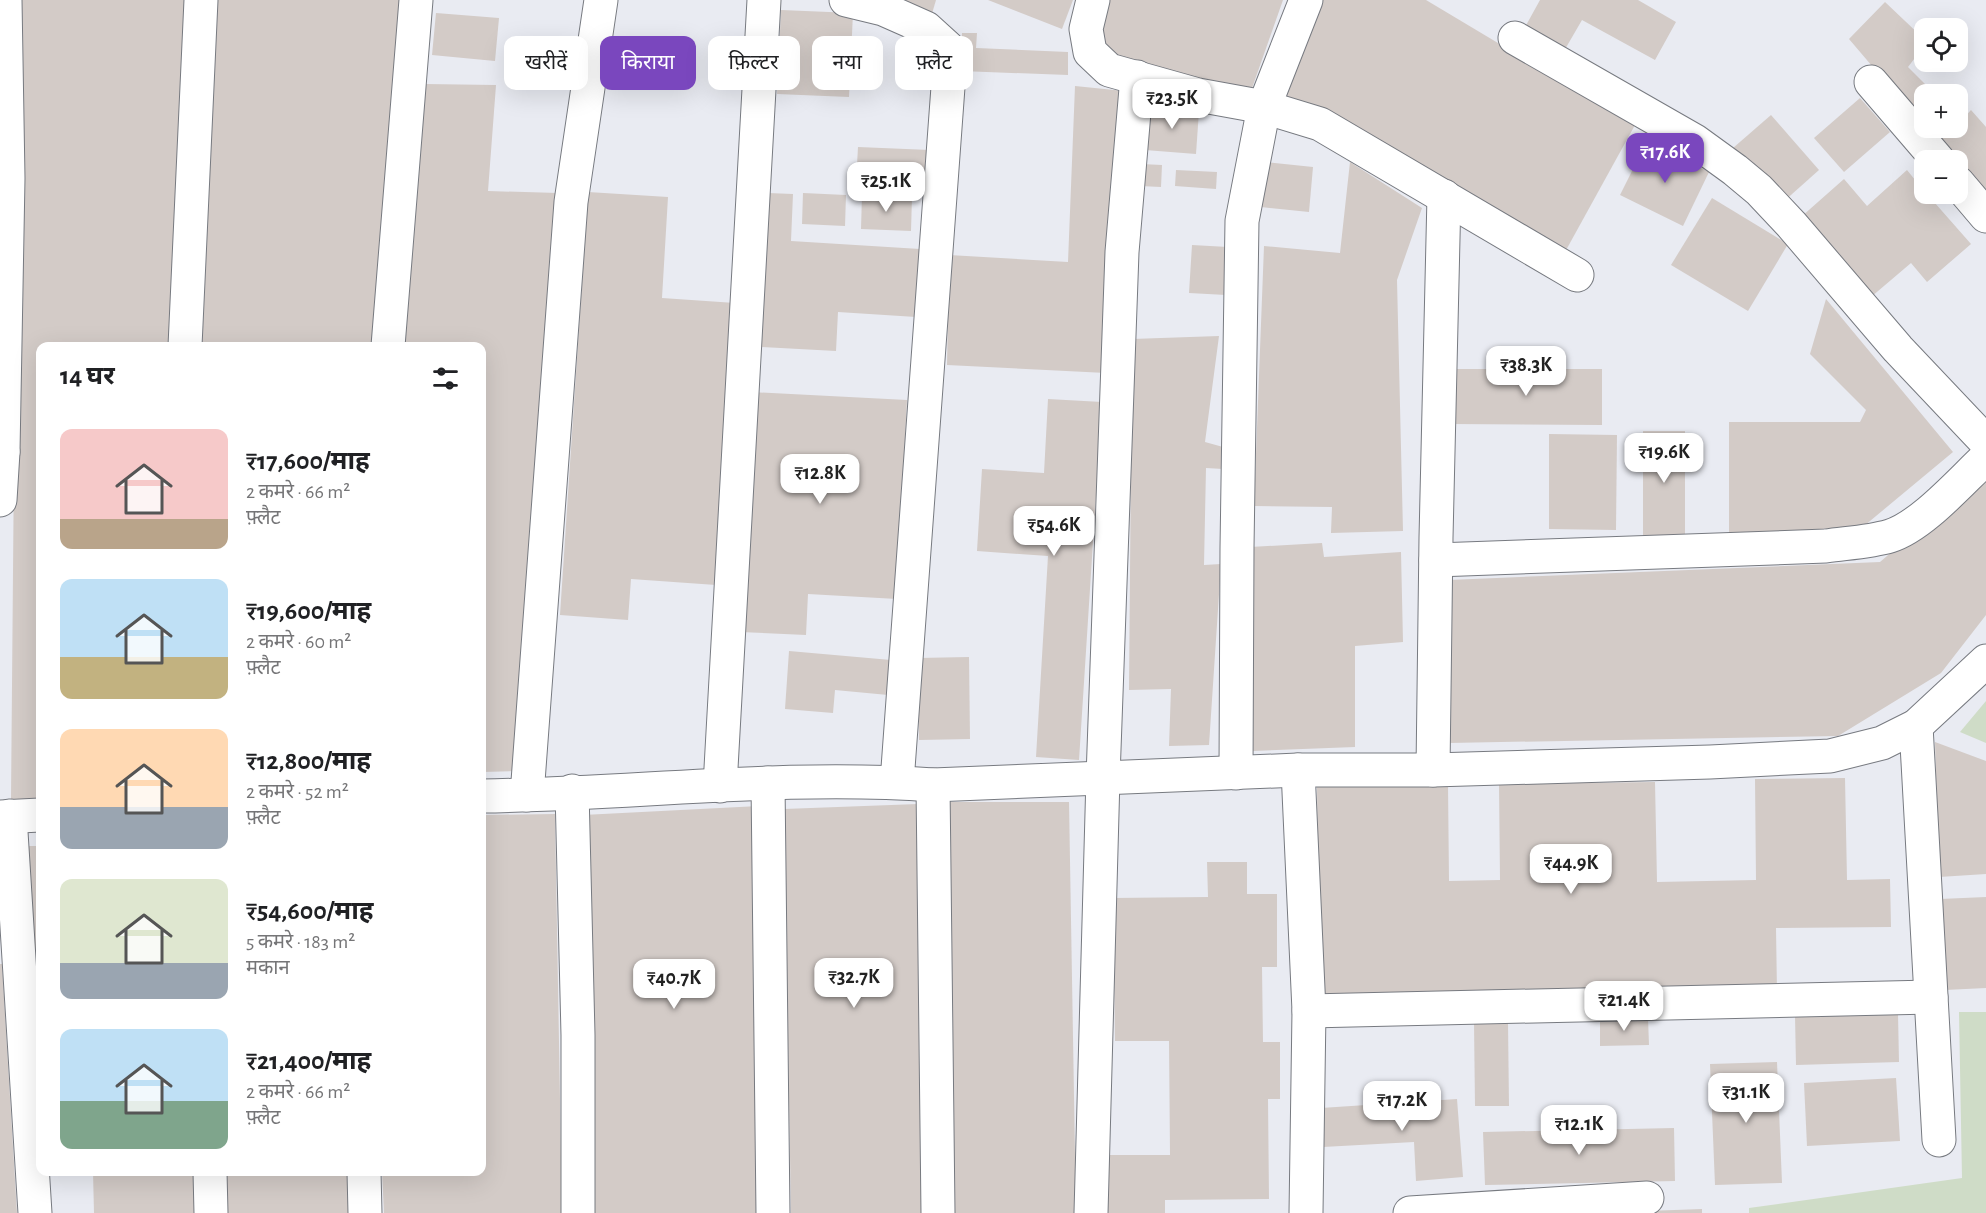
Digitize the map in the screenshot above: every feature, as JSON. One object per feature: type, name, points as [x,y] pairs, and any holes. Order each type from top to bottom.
[{"type":"street","points":[[0,500],[8,178],[4,0]]},
{"type":"street","points":[[185,342],[201,0]]},
{"type":"street","points":[[388,342],[416,0]]},
{"type":"street","points":[[527,795],[572,202],[601,0]]},
{"type":"street","points":[[720,786],[764,0]]},
{"type":"street","points":[[846,0],[883,9],[927,28],[948,48],[948,87],[897,782]]},
{"type":"street","points":[[1094,0],[1086,29],[1090,52],[1109,70],[1198,95],[1264,107],[1320,124],[1577,275]]},
{"type":"street","points":[[1236,772],[1242,221],[1264,107],[1306,0]]},
{"type":"street","points":[[1515,38],[1695,141],[1759,190],[1898,349],[1986,442]]},
{"type":"street","points":[[1091,1213],[1103,777],[1122,252],[1137,78]]},
{"type":"street","points":[[1871,82],[1929,150]]},
{"type":"street","points":[[1968,195],[1986,216]]},
{"type":"street","points":[[1433,770],[1444,196]]},
{"type":"street","points":[[1436,561],[1826,546],[1890,536],[1908,527],[1928,512],[1986,458]]},
{"type":"street","points":[[486,796],[768,783],[897,782],[933,785],[1236,772],[1433,770],[1830,756],[1882,743],[1916,726],[1986,661]]},
{"type":"street","points":[[1916,726],[1939,1140]]},
{"type":"street","points":[[1298,770],[1309,1011],[1306,1213]]},
{"type":"street","points":[[768,783],[773,1213]]},
{"type":"street","points":[[933,785],[938,1213]]},
{"type":"street","points":[[572,792],[578,1035],[578,1213]]},
{"type":"street","points":[[17,816],[35,1213]]},
{"type":"street","points":[[1309,1011],[1931,997]]},
{"type":"street","points":[[210,1176],[211,1213]]},
{"type":"street","points":[[364,1176],[364,1213]]},
{"type":"street","points":[[1410,1213],[1647,1198]]},
{"type":"green space","points":[[1986,701],[1986,743],[1960,732]]},
{"type":"green space","points":[[1959,1012],[1986,1012],[1986,1213],[1749,1213],[1749,1208],[1962,1178]]},
{"type":"building","points":[[18,0],[185,0],[171,342],[36,342],[36,798],[11,800]]},
{"type":"building","points":[[217,0],[404,0],[375,342],[202,342]]},
{"type":"building","points":[[891,0],[936,0],[931,17]]},
{"type":"building","points":[[988,0],[1073,0],[1062,29]]},
{"type":"building","points":[[1108,0],[1283,0],[1251,91],[1118,58],[1100,39]]},
{"type":"building","points":[[1318,0],[1426,0],[1635,125],[1565,252],[1278,101]]},
{"type":"building","points":[[1540,0],[1638,0],[1676,22],[1655,60],[1582,20],[1564,51],[1524,29]]},
{"type":"building","points":[[1885,2],[1914,30],[1914,59],[1908,67],[1925,84],[1914,84],[1914,115],[1849,39]]},
{"type":"building","points":[[781,10],[853,13],[852,36],[812,36],[812,90],[849,90],[849,97],[777,94],[777,90],[800,90],[800,36],[780,36]]},
{"type":"building","points":[[436,13],[499,18],[495,61],[432,55]]},
{"type":"building","points":[[962,33],[977,33],[976,48],[1068,52],[1068,75],[973,71],[973,36],[962,36]]},
{"type":"building","points":[[425,84],[496,85],[488,191],[558,193],[517,771],[486,772],[486,342],[401,342]]},
{"type":"building","points":[[1075,86],[1124,91],[1106,373],[947,365],[949,255],[1068,262]]},
{"type":"building","points":[[1860,98],[1890,132],[1844,172],[1814,138]]},
{"type":"building","points":[[1148,107],[1199,111],[1196,154],[1145,150]]},
{"type":"building","points":[[1971,110],[1986,127],[1986,198],[1968,177],[1968,150],[1945,150],[1934,138],[1968,138],[1968,113]]},
{"type":"building","points":[[1771,115],[1819,170],[1782,203],[1733,148]]},
{"type":"building","points":[[1647,141],[1709,172],[1683,226],[1620,195]]},
{"type":"building","points":[[858,147],[930,150],[928,187],[856,183]]},
{"type":"building","points":[[1265,162],[1313,167],[1309,212],[1261,207]]},
{"type":"building","points":[[1350,162],[1422,208],[1397,280],[1403,531],[1331,533],[1332,507],[1254,506],[1264,246],[1340,253]]},
{"type":"building","points":[[1141,164],[1162,165],[1161,187],[1140,186]]},
{"type":"building","points":[[1176,170],[1217,172],[1216,189],[1175,186]]},
{"type":"building","points":[[1907,170],[1914,179],[1914,204],[1936,204],[1971,244],[1927,282],[1911,263],[1871,297],[1801,217],[1844,179],[1867,206]]},
{"type":"building","points":[[588,192],[668,197],[662,298],[735,303],[716,585],[631,579],[628,620],[560,615]]},
{"type":"building","points":[[768,193],[793,194],[791,241],[920,249],[916,317],[838,312],[836,351],[760,347]]},
{"type":"building","points":[[803,193],[846,195],[845,226],[802,224]]},
{"type":"building","points":[[862,195],[912,197],[911,231],[861,229]]},
{"type":"building","points":[[1712,198],[1788,244],[1748,311],[1671,265]]},
{"type":"building","points":[[1192,245],[1228,247],[1226,295],[1189,293]]},
{"type":"building","points":[[1826,299],[1953,452],[1864,526],[1729,536],[1729,422],[1860,422],[1866,410],[1810,354]]},
{"type":"building","points":[[1219,336],[1205,442],[1223,447],[1223,469],[1206,468],[1204,565],[1221,564],[1209,745],[1169,746],[1171,689],[1129,690],[1132,339]]},
{"type":"building","points":[[1450,369],[1602,369],[1602,425],[1450,424]]},
{"type":"building","points":[[751,392],[907,400],[897,599],[808,594],[806,635],[740,632]]},
{"type":"building","points":[[1048,399],[1102,402],[1079,760],[1036,757],[1048,556],[977,551],[982,469],[1044,473]]},
{"type":"building","points":[[1643,431],[1685,431],[1685,537],[1643,537]]},
{"type":"building","points":[[1549,434],[1617,435],[1616,530],[1549,529]]},
{"type":"building","points":[[1986,471],[1986,615],[1941,673],[1838,736],[1449,743],[1449,580],[1880,562]]},
{"type":"building","points":[[1322,543],[1324,557],[1401,552],[1403,642],[1355,646],[1355,747],[1253,751],[1250,547]]},
{"type":"building","points":[[789,651],[891,660],[888,695],[835,690],[833,713],[785,709]]},
{"type":"building","points":[[969,657],[970,739],[919,740],[918,658]]},
{"type":"building","points":[[1935,742],[1986,761],[1986,874],[1939,877]]},
{"type":"building","points":[[1845,778],[1847,880],[1890,879],[1891,927],[1776,928],[1777,993],[1319,998],[1317,787],[1448,785],[1449,881],[1500,880],[1499,784],[1655,782],[1657,882],[1756,880],[1755,779]]},
{"type":"building","points":[[950,802],[1069,802],[1076,1213],[950,1213]]},
{"type":"building","points":[[918,804],[923,1213],[791,1213],[784,809]]},
{"type":"building","points":[[759,806],[761,1213],[592,1213],[583,815]]},
{"type":"building","points":[[555,814],[562,1213],[384,1213],[382,1176],[486,1176],[486,815]]},
{"type":"building","points":[[28,846],[36,846],[36,978]]},
{"type":"building","points":[[1207,862],[1247,862],[1247,894],[1277,894],[1277,967],[1262,967],[1263,1042],[1280,1042],[1280,1099],[1268,1099],[1269,1199],[1165,1200],[1165,1213],[1107,1213],[1107,1155],[1170,1155],[1169,1041],[1115,1041],[1113,898],[1208,897]]},
{"type":"building","points":[[1986,897],[1986,988],[1945,990],[1940,899]]},
{"type":"building","points":[[0,964],[2,964],[17,1213],[0,1213]]},
{"type":"building","points":[[1898,1014],[1899,1062],[1796,1065],[1795,1016]]},
{"type":"building","points":[[1600,1018],[1648,1018],[1649,1045],[1600,1046]]},
{"type":"building","points":[[1474,1023],[1508,1023],[1509,1106],[1475,1106]]},
{"type":"building","points":[[1777,1062],[1782,1183],[1715,1185],[1710,1064]]},
{"type":"building","points":[[1896,1078],[1900,1141],[1807,1146],[1804,1083]]},
{"type":"building","points":[[1457,1099],[1463,1177],[1416,1181],[1414,1142],[1323,1147],[1321,1108]]},
{"type":"building","points":[[1674,1128],[1675,1181],[1485,1185],[1483,1132]]},
{"type":"building","points":[[93,1176],[197,1176],[197,1213],[94,1213]]},
{"type":"building","points":[[221,1176],[350,1176],[350,1213],[222,1213]]},
{"type":"building","points":[[1702,1209],[1702,1213],[1647,1213],[1647,1211]]}]
